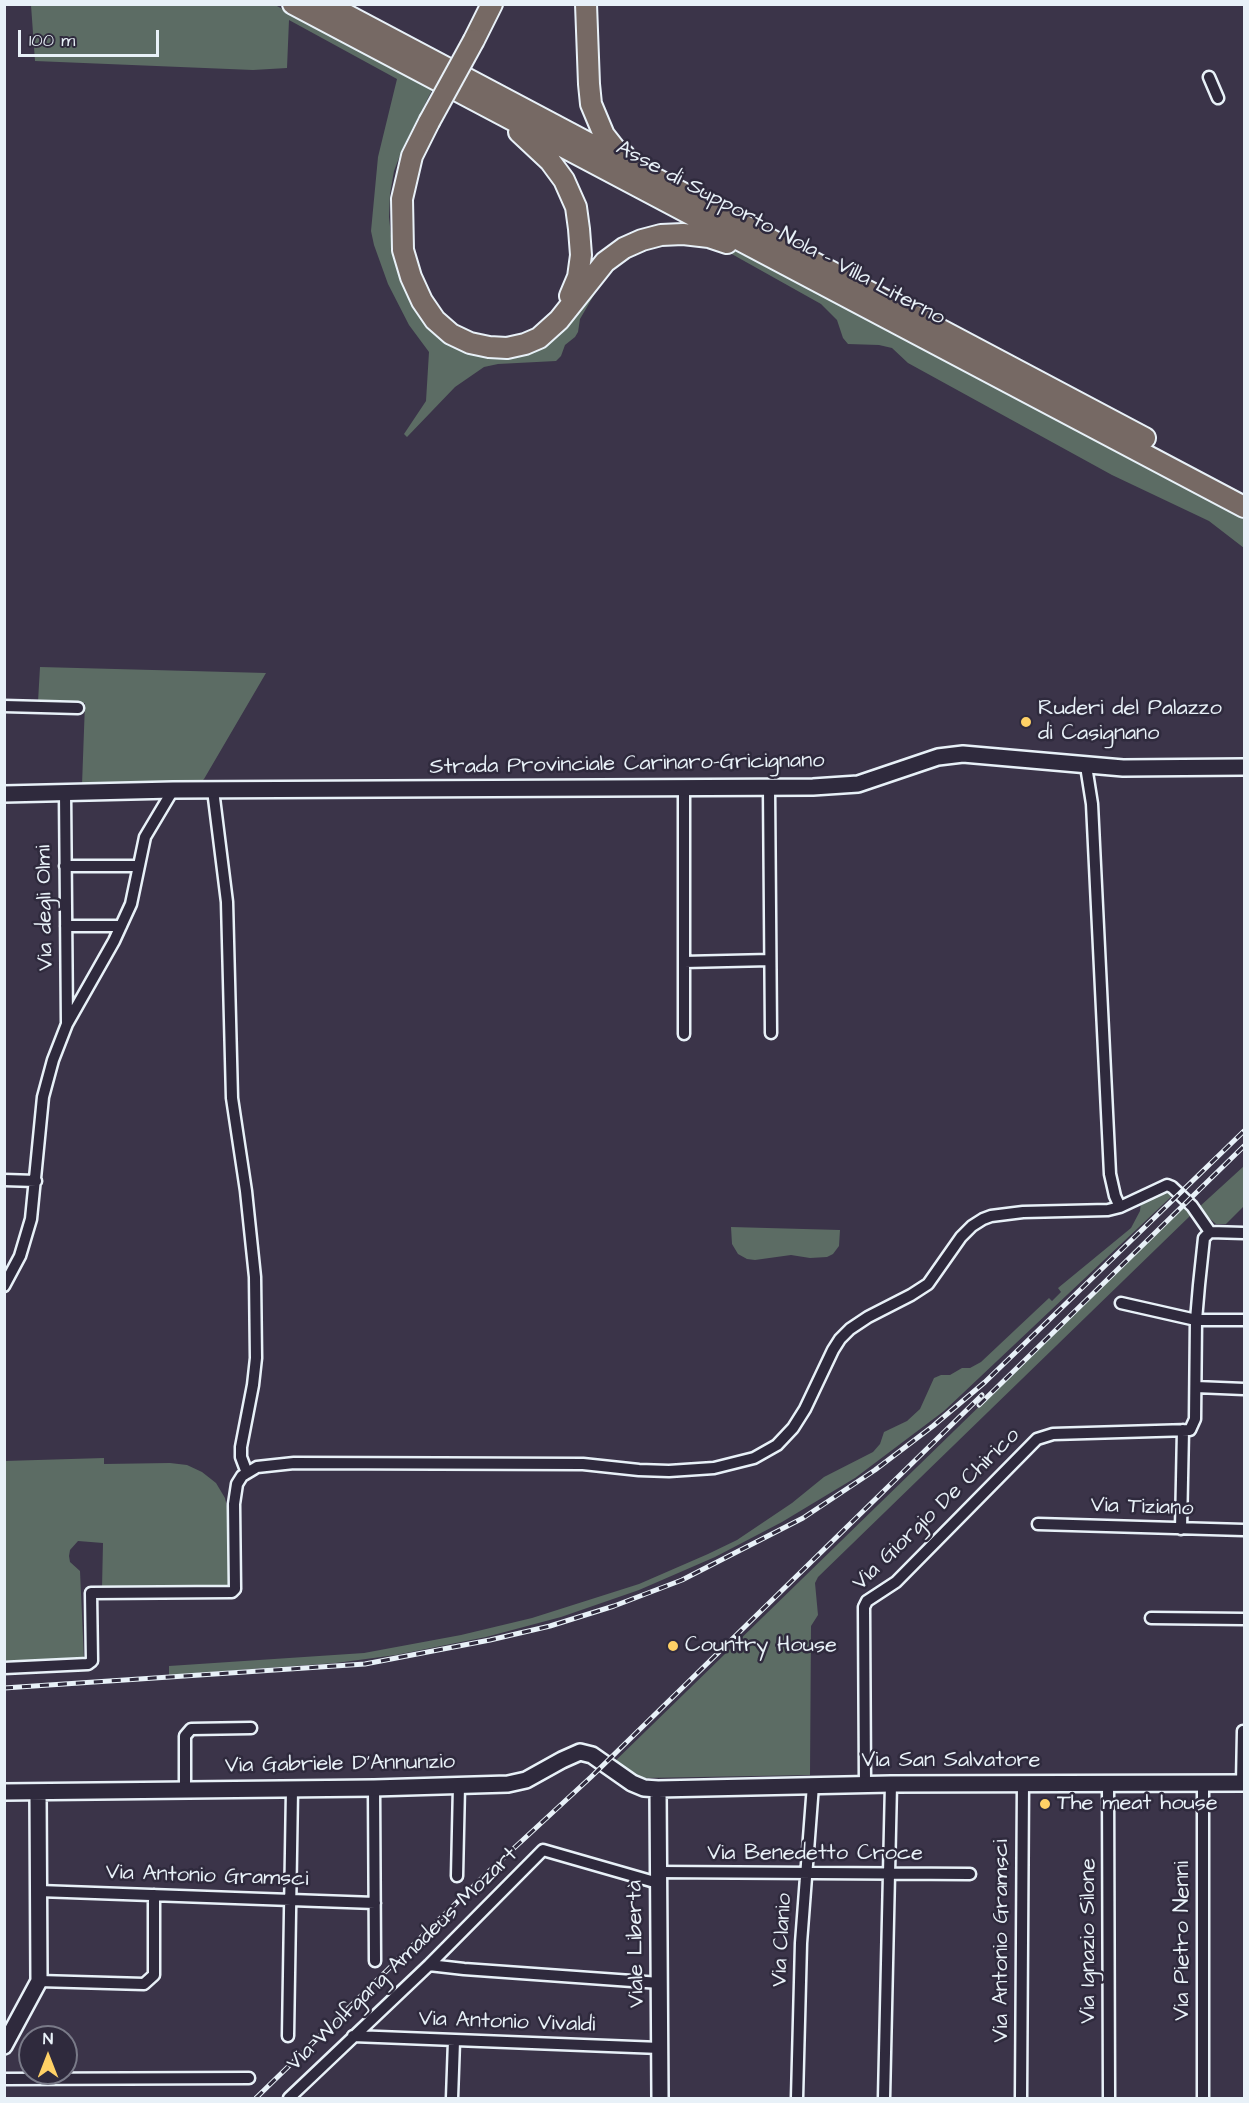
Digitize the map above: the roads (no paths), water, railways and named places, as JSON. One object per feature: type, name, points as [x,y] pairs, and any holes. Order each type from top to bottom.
[{"type":"highway","name":"Asse di Supporto Nola - Villa Literno","points":[[293,4],[1245,507]]},
{"type":"highway","name":"Asse di Supporto Nola - Villa Literno","points":[[326,4],[1245,493]]},
{"type":"highway","points":[[492,4],[412,156],[402,199],[403,250],[411,277],[422,301],[435,320],[451,334],[470,343],[507,348],[525,344],[539,338],[559,320],[605,262],[624,248],[661,235],[683,234],[709,237],[778,260]]},
{"type":"highway","points":[[586,4],[591,104],[604,135],[615,149],[718,212]]},
{"type":"highway","points":[[467,96],[525,136],[550,161],[564,180],[576,207],[581,255],[578,277],[559,320]]},
{"type":"street","points":[[1209,77],[1218,98]]},
{"type":"street","points":[[4,706],[78,708]]},
{"type":"street","name":"Strada Provinciale Carinaro-Gricignano","points":[[4,794],[173,790],[813,787],[858,784],[938,757],[963,754],[1124,768],[1245,767]]},
{"type":"street","points":[[1086,765],[1092,804],[1110,1174],[1120,1207]]},
{"type":"street","points":[[684,788],[684,1034]]},
{"type":"street","points":[[769,788],[771,1033]]},
{"type":"street","points":[[4,1286],[20,1256],[31,1219],[43,1097],[53,1060],[67,1024],[114,941],[131,904],[145,837],[173,790]]},
{"type":"street","points":[[213,790],[227,902],[232,1098],[246,1191],[255,1277],[256,1358],[241,1448],[241,1457],[248,1473]]},
{"type":"street","name":"Via degli Olmi","points":[[65,793],[67,1024]]},
{"type":"street","points":[[65,866],[139,866]]},
{"type":"street","points":[[66,926],[121,926]]},
{"type":"street","points":[[684,962],[770,960]]},
{"type":"street","points":[[4,1180],[36,1181]]},
{"type":"street","points":[[4,1668],[88,1664],[92,1661],[91,1593],[232,1592],[235,1589],[234,1504],[237,1484],[242,1476],[257,1467],[268,1464],[294,1463],[583,1464],[669,1471],[714,1468],[754,1458],[777,1445],[806,1409],[840,1339],[868,1317],[928,1284],[961,1237],[983,1219],[1006,1213],[1096,1211],[1120,1207],[1163,1187],[1172,1187],[1192,1206],[1210,1232]]},
{"type":"street","points":[[1181,1528],[1183,1430],[1190,1430],[1195,1419],[1196,1320],[1204,1238],[1210,1232],[1245,1233]]},
{"type":"street","points":[[1121,1303],[1196,1320],[1245,1320]]},
{"type":"street","points":[[1196,1387],[1245,1389]]},
{"type":"street","name":"Via Giorgio De Chirico","points":[[865,1784],[864,1606],[867,1601],[896,1582],[1038,1439],[1053,1434],[1183,1430]]},
{"type":"street","name":"Via Tiziano","points":[[1038,1524],[1245,1530]]},
{"type":"street","points":[[1151,1617],[1245,1619]]},
{"type":"street","points":[[185,1791],[185,1736],[191,1729],[251,1728]]},
{"type":"street","points":[[1243,1738],[1243,1782]]},
{"type":"street","name":"Via Gabriele D'Annunzio","points":[[4,1792],[292,1790],[508,1784],[526,1780],[580,1752],[592,1755],[632,1783],[644,1788],[658,1789]]},
{"type":"street","name":"Via San Salvatore","points":[[658,1789],[865,1784],[1243,1782]]},
{"type":"street","name":"Via Antonio Gramsci","points":[[1021,2098],[1023,1783]]},
{"type":"street","name":"Via Ignazio Silone","points":[[1108,1783],[1109,2098]]},
{"type":"street","name":"Via Pietro Nenni","points":[[1203,1783],[1203,2098]]},
{"type":"street","points":[[884,2098],[891,1784]]},
{"type":"street","name":"Via Clanio","points":[[796,2098],[801,1943],[813,1785]]},
{"type":"street","points":[[457,1876],[459,1786]]},
{"type":"street","points":[[374,1788],[375,1961]]},
{"type":"street","name":"Viale Libertà","points":[[658,1789],[660,2098]]},
{"type":"street","points":[[288,2036],[292,1790]]},
{"type":"street","points":[[4,2046],[9,2027],[39,1982],[38,1792]]},
{"type":"street","name":"Via Benedetto Croce","points":[[543,1850],[658,1878],[806,1873],[970,1874]]},
{"type":"street","name":"Via Wolfgang Amadeus Mozart","points":[[290,2098],[429,1965],[543,1850]]},
{"type":"street","name":"Via Antonio Gramsci","points":[[39,1891],[375,1903]]},
{"type":"street","points":[[39,1982],[144,1984],[154,1975],[154,1895]]},
{"type":"street","points":[[429,1965],[660,1983]]},
{"type":"street","name":"Via Antonio Vivaldi","points":[[353,2036],[454,2042],[660,2048]]},
{"type":"street","points":[[452,2098],[454,2042]]},
{"type":"street","points":[[4,2079],[249,2078]]},
{"type":"railway","points":[[4,1688],[365,1664],[550,1626],[614,1606],[682,1580],[803,1518],[875,1470],[933,1426],[985,1382],[1244,1131]]},
{"type":"railway","points":[[979,1405],[1244,1146]]},
{"type":"railway","points":[[256,2098],[486,1874],[591,1777],[982,1395]]},
{"type":"place","name":"Ruderi del Palazzo di Casignano","points":[[1026,722]]},
{"type":"place","name":"Country House","points":[[673,1646]]},
{"type":"place","name":"The meat house","points":[[1045,1804]]}]
